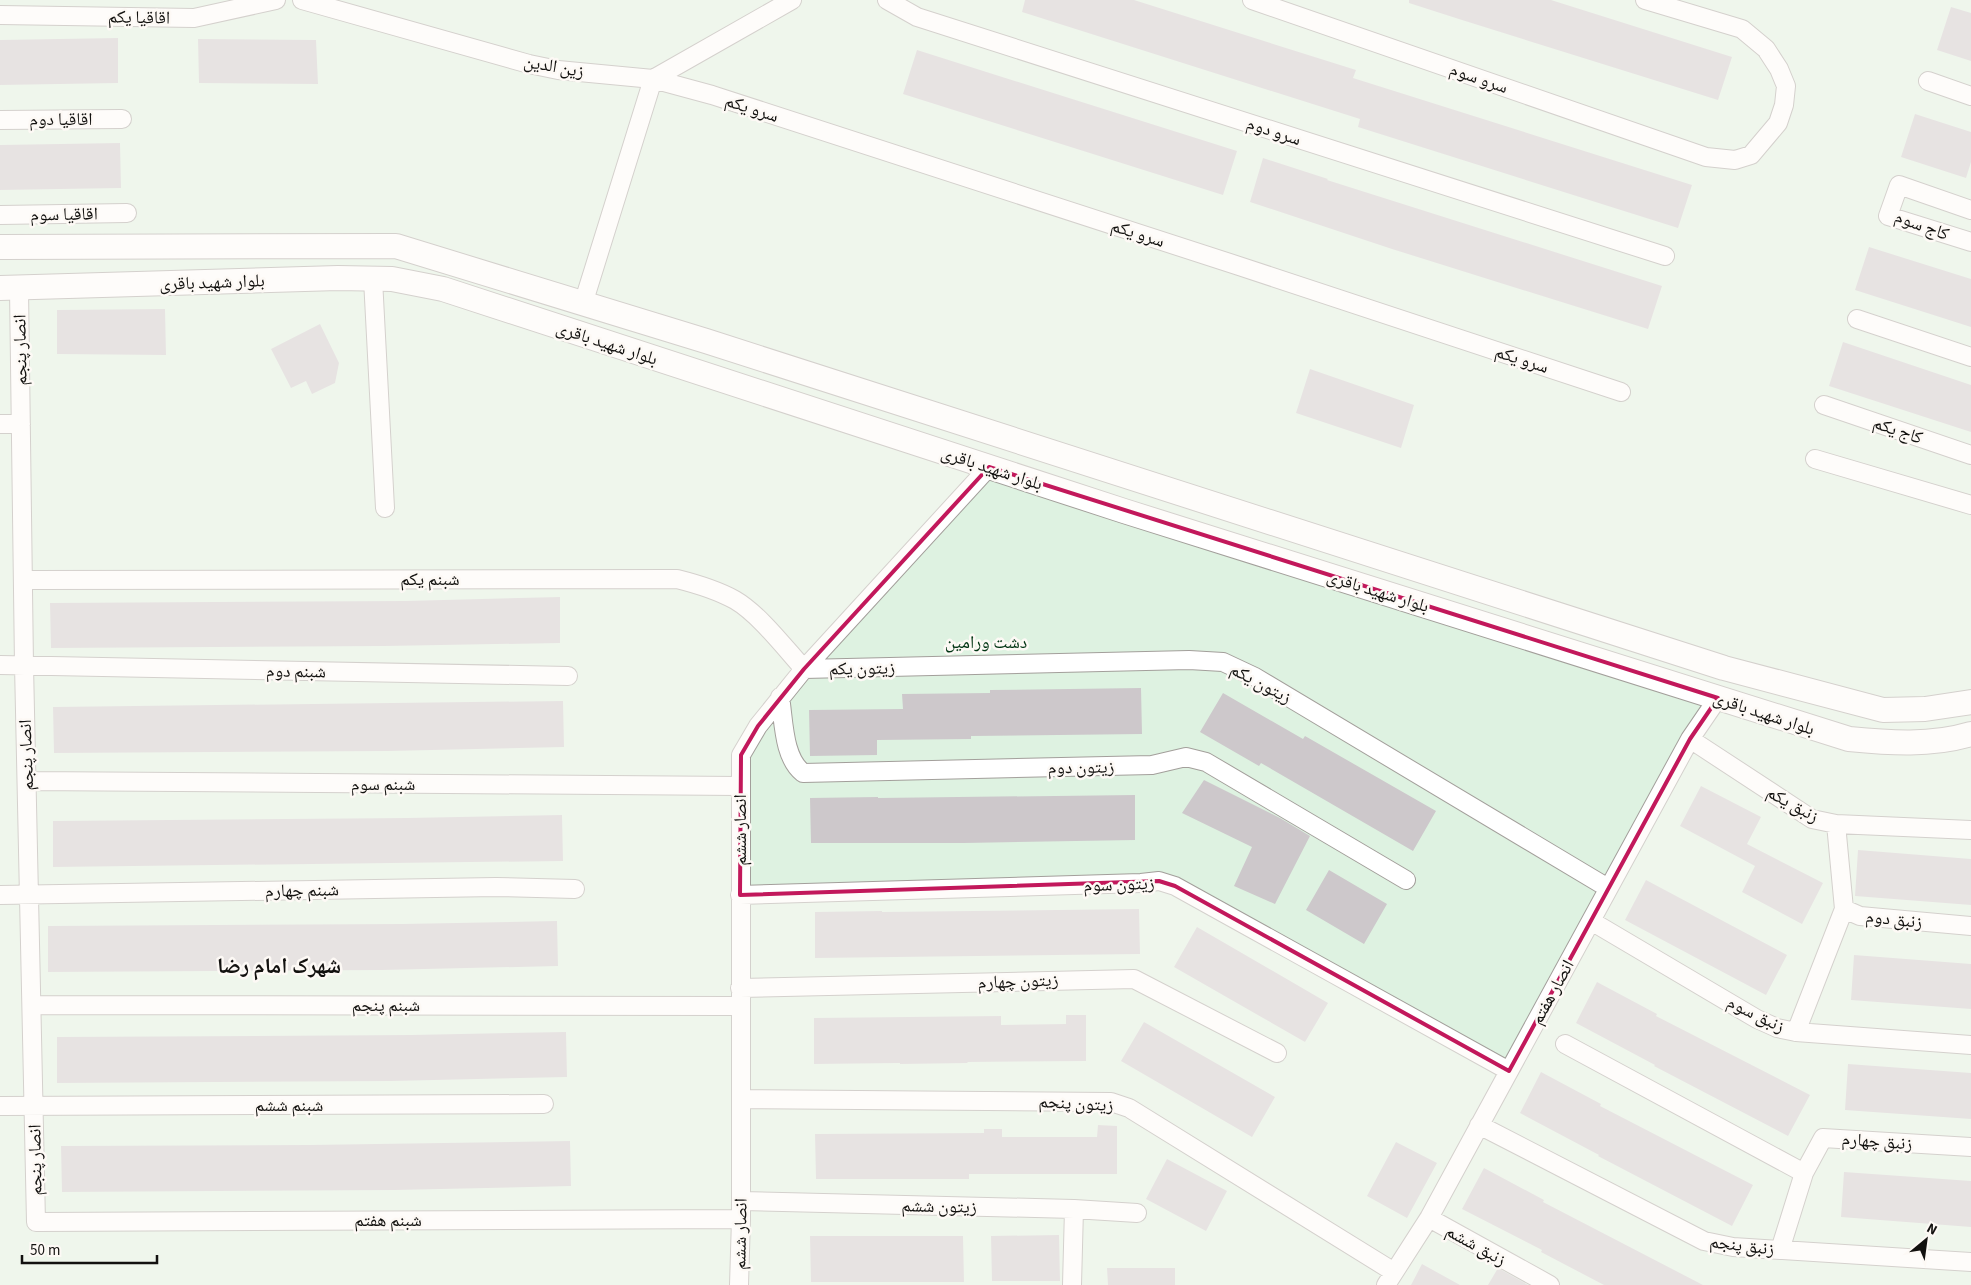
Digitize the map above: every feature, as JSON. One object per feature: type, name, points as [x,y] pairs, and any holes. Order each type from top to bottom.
[{"type":"street","name":"اقاقیا یکم","points":[[0,16],[194,18],[276,0]]},
{"type":"street","name":"زین الدین","points":[[302,0],[529,64],[558,70],[653,79]]},
{"type":"street","points":[[583,304],[653,79],[792,0]]},
{"type":"street","name":"سرو دوم","points":[[887,0],[917,18],[1665,256]]},
{"type":"street","name":"سرو سوم","points":[[1252,0],[1706,157],[1735,160],[1752,155],[1778,123],[1786,86],[1779,69],[1766,49],[1742,29],[1645,0]]},
{"type":"street","name":"سرو یکم","points":[[653,79],[760,110],[1621,392]]},
{"type":"street","points":[[1928,81],[1971,96]]},
{"type":"street","name":"اقاقیا دوم","points":[[0,120],[122,119]]},
{"type":"street","name":"کاج سوم","points":[[1971,210],[1899,185],[1888,216],[1971,242]]},
{"type":"street","name":"اقاقیا سوم","points":[[0,215],[127,213]]},
{"type":"street","name":"بلوار شهید باقری","points":[[0,247],[396,246],[1002,436],[1724,668],[1883,710],[1925,709],[1971,702]]},
{"type":"street","name":"بلوار شهید باقری","points":[[9,288],[328,279],[392,279],[444,289],[989,467],[1849,739],[1892,744],[1949,740],[1971,734]]},
{"type":"street","points":[[373,279],[384,508]]},
{"type":"street","name":"انصار پنجم","points":[[9,288],[21,424],[24,665],[36,1222]]},
{"type":"street","points":[[1857,319],[1971,357]]},
{"type":"street","name":"کاج یکم","points":[[1824,405],[1971,456]]},
{"type":"street","points":[[0,424],[21,424]]},
{"type":"street","points":[[989,467],[1002,436]]},
{"type":"street","points":[[1815,459],[1971,505]]},
{"type":"street","name":"انصار ششم","points":[[739,1285],[741,1219],[741,755],[758,726],[804,669],[989,467]]},
{"type":"street","name":"شبنم یکم","points":[[23,580],[677,579],[703,585],[737,601],[767,627],[804,669]]},
{"type":"street","name":"زیتون یکم","points":[[804,669],[1189,660],[1223,662],[1255,677],[1608,888]]},
{"type":"street","name":"شبنم دوم","points":[[0,665],[568,676]]},
{"type":"street","name":"زیتون دوم","points":[[780,697],[790,756],[794,766],[803,772],[1152,765],[1186,757],[1206,762],[1406,880]]},
{"type":"street","name":"انصار هفتم","points":[[1390,1278],[1429,1218],[1690,739],[1718,698]]},
{"type":"street","name":"زنبق یکم","points":[[1690,739],[1812,819],[1836,824],[1971,830]]},
{"type":"street","name":"شبنم سوم","points":[[27,781],[740,786]]},
{"type":"street","name":"زنبق دوم","points":[[1836,824],[1844,909],[1860,916],[1971,926]]},
{"type":"street","name":"زیتون سوم","points":[[740,895],[1158,881],[1176,886],[1509,1071]]},
{"type":"street","name":"شبنم چهارم","points":[[0,895],[496,887],[575,889]]},
{"type":"street","points":[[1796,1032],[1844,909]]},
{"type":"street","name":"زنبق سوم","points":[[1591,921],[1757,1019],[1777,1028],[1796,1032],[1971,1046]]},
{"type":"street","name":"زیتون چهارم","points":[[740,997],[1134,979],[1277,1053]]},
{"type":"street","name":"شبنم پنجم","points":[[32,1005],[740,997]]},
{"type":"street","points":[[1565,1044],[1804,1173],[1780,1250]]},
{"type":"street","name":"زیتون پنجم","points":[[741,1099],[1111,1102],[1129,1108],[1390,1278]]},
{"type":"street","name":"شبنم ششم","points":[[0,1106],[544,1104]]},
{"type":"street","name":"زنبق پنجم","points":[[1480,1125],[1704,1241],[1733,1247],[1971,1262]]},
{"type":"street","name":"زنبق چهارم","points":[[1804,1173],[1823,1138],[1971,1147]]},
{"type":"street","name":"زیتون ششم","points":[[741,1201],[1074,1209],[1137,1213]]},
{"type":"street","points":[[1072,1285],[1074,1209]]},
{"type":"street","name":"زنبق ششم","points":[[1429,1218],[1550,1285]]},
{"type":"street","name":"شبنم هفتم","points":[[36,1222],[741,1219]]},
{"type":"highlighted area","points":[[989,467],[1718,698],[1690,739],[1509,1071],[1175,886],[1159,881],[740,895],[741,755],[758,726],[804,669]]},
{"type":"green space","name":"دشت ورامین","points":[[0,0],[1971,0],[1971,1285],[0,1285]]},
{"type":"building","points":[[1025,0],[1134,0],[1356,70],[1353,78],[1692,185],[1678,228],[1358,127],[1360,119],[1022,12]]},
{"type":"building","points":[[1409,0],[1551,0],[1732,57],[1718,100],[1409,3]]},
{"type":"building","points":[[1951,7],[1971,13],[1971,61],[1937,50]]},
{"type":"building","points":[[118,38],[118,83],[0,85],[0,40]]},
{"type":"building","points":[[198,39],[316,40],[318,84],[199,83]]},
{"type":"building","points":[[917,50],[1237,151],[1223,195],[903,94]]},
{"type":"building","points":[[1915,114],[1971,132],[1971,162],[1966,178],[1901,157]]},
{"type":"building","points":[[120,143],[121,188],[0,190],[0,145]]},
{"type":"building","points":[[1263,158],[1662,286],[1648,329],[1392,249],[1250,202]]},
{"type":"building","points":[[1869,247],[1971,279],[1971,327],[1855,290]]},
{"type":"building","points":[[165,309],[166,355],[57,354],[57,310]]},
{"type":"building","points":[[320,324],[339,363],[335,383],[312,394],[306,381],[291,388],[271,349]]},
{"type":"building","points":[[1843,342],[1971,385],[1971,432],[1829,386]]},
{"type":"building","points":[[1310,369],[1414,405],[1401,448],[1296,413]]},
{"type":"building","points":[[560,597],[560,643],[51,648],[50,603],[405,601]]},
{"type":"building","points":[[1141,688],[1142,734],[971,736],[971,739],[877,740],[877,755],[810,756],[809,710],[903,709],[902,694],[990,693],[990,690]]},
{"type":"building","points":[[1223,693],[1303,739],[1305,736],[1436,811],[1413,851],[1261,763],[1259,766],[1200,732]]},
{"type":"building","points":[[563,701],[564,747],[388,751],[54,753],[53,707]]},
{"type":"building","points":[[1204,780],[1280,818],[1310,836],[1275,904],[1234,886],[1252,847],[1182,813]]},
{"type":"building","points":[[1701,786],[1761,817],[1747,844],[1823,883],[1802,924],[1742,892],[1755,866],[1680,826]]},
{"type":"building","points":[[1135,795],[1135,840],[811,843],[810,798]]},
{"type":"building","points":[[562,815],[563,861],[53,867],[53,821]]},
{"type":"building","points":[[1858,850],[1971,859],[1971,905],[1855,896]]},
{"type":"building","points":[[1329,870],[1387,904],[1364,944],[1306,910]]},
{"type":"building","points":[[1646,880],[1787,955],[1766,995],[1625,920]]},
{"type":"building","points":[[1139,909],[1140,954],[815,958],[815,912]]},
{"type":"building","points":[[557,921],[558,966],[382,970],[48,972],[48,926]]},
{"type":"building","points":[[1197,927],[1328,1003],[1305,1042],[1174,967]]},
{"type":"building","points":[[1854,955],[1971,964],[1971,1009],[1851,1000]]},
{"type":"building","points":[[1597,982],[1657,1014],[1656,1016],[1810,1095],[1788,1136],[1576,1023]]},
{"type":"building","points":[[1066,1015],[1086,1015],[1086,1061],[814,1064],[814,1018],[1001,1016],[1001,1025],[1066,1024]]},
{"type":"building","points":[[1144,1022],[1275,1097],[1252,1137],[1121,1061]]},
{"type":"building","points":[[566,1032],[567,1077],[391,1081],[57,1083],[57,1037]]},
{"type":"building","points":[[1848,1064],[1971,1073],[1971,1119],[1845,1110]]},
{"type":"building","points":[[1541,1072],[1601,1104],[1600,1106],[1753,1185],[1732,1226],[1520,1113]]},
{"type":"building","points":[[1098,1125],[1117,1126],[1117,1174],[969,1174],[969,1179],[816,1179],[815,1134],[984,1133],[984,1129],[1002,1129],[1002,1137],[1097,1137]]},
{"type":"building","points":[[570,1141],[571,1186],[395,1190],[62,1192],[61,1146]]},
{"type":"building","points":[[1396,1142],[1437,1163],[1407,1218],[1367,1196]]},
{"type":"building","points":[[1167,1159],[1227,1191],[1206,1231],[1146,1199]]},
{"type":"building","points":[[1484,1168],[1544,1200],[1543,1202],[1703,1285],[1604,1285],[1541,1252],[1542,1250],[1462,1209]]},
{"type":"building","points":[[1844,1172],[1971,1181],[1971,1227],[1841,1217]]},
{"type":"building","points":[[1059,1235],[1060,1281],[992,1281],[991,1236]]},
{"type":"building","points":[[810,1236],[963,1236],[964,1282],[811,1282]]},
{"type":"building","points":[[1422,1264],[1460,1285],[1411,1285]]},
{"type":"building","points":[[1107,1268],[1175,1268],[1175,1285],[1108,1285]]},
{"type":"building","points":[[1498,1268],[1528,1285],[1488,1285]]},
{"type":"district","name":"شهرک امام رضا","points":[[279,965]]}]
